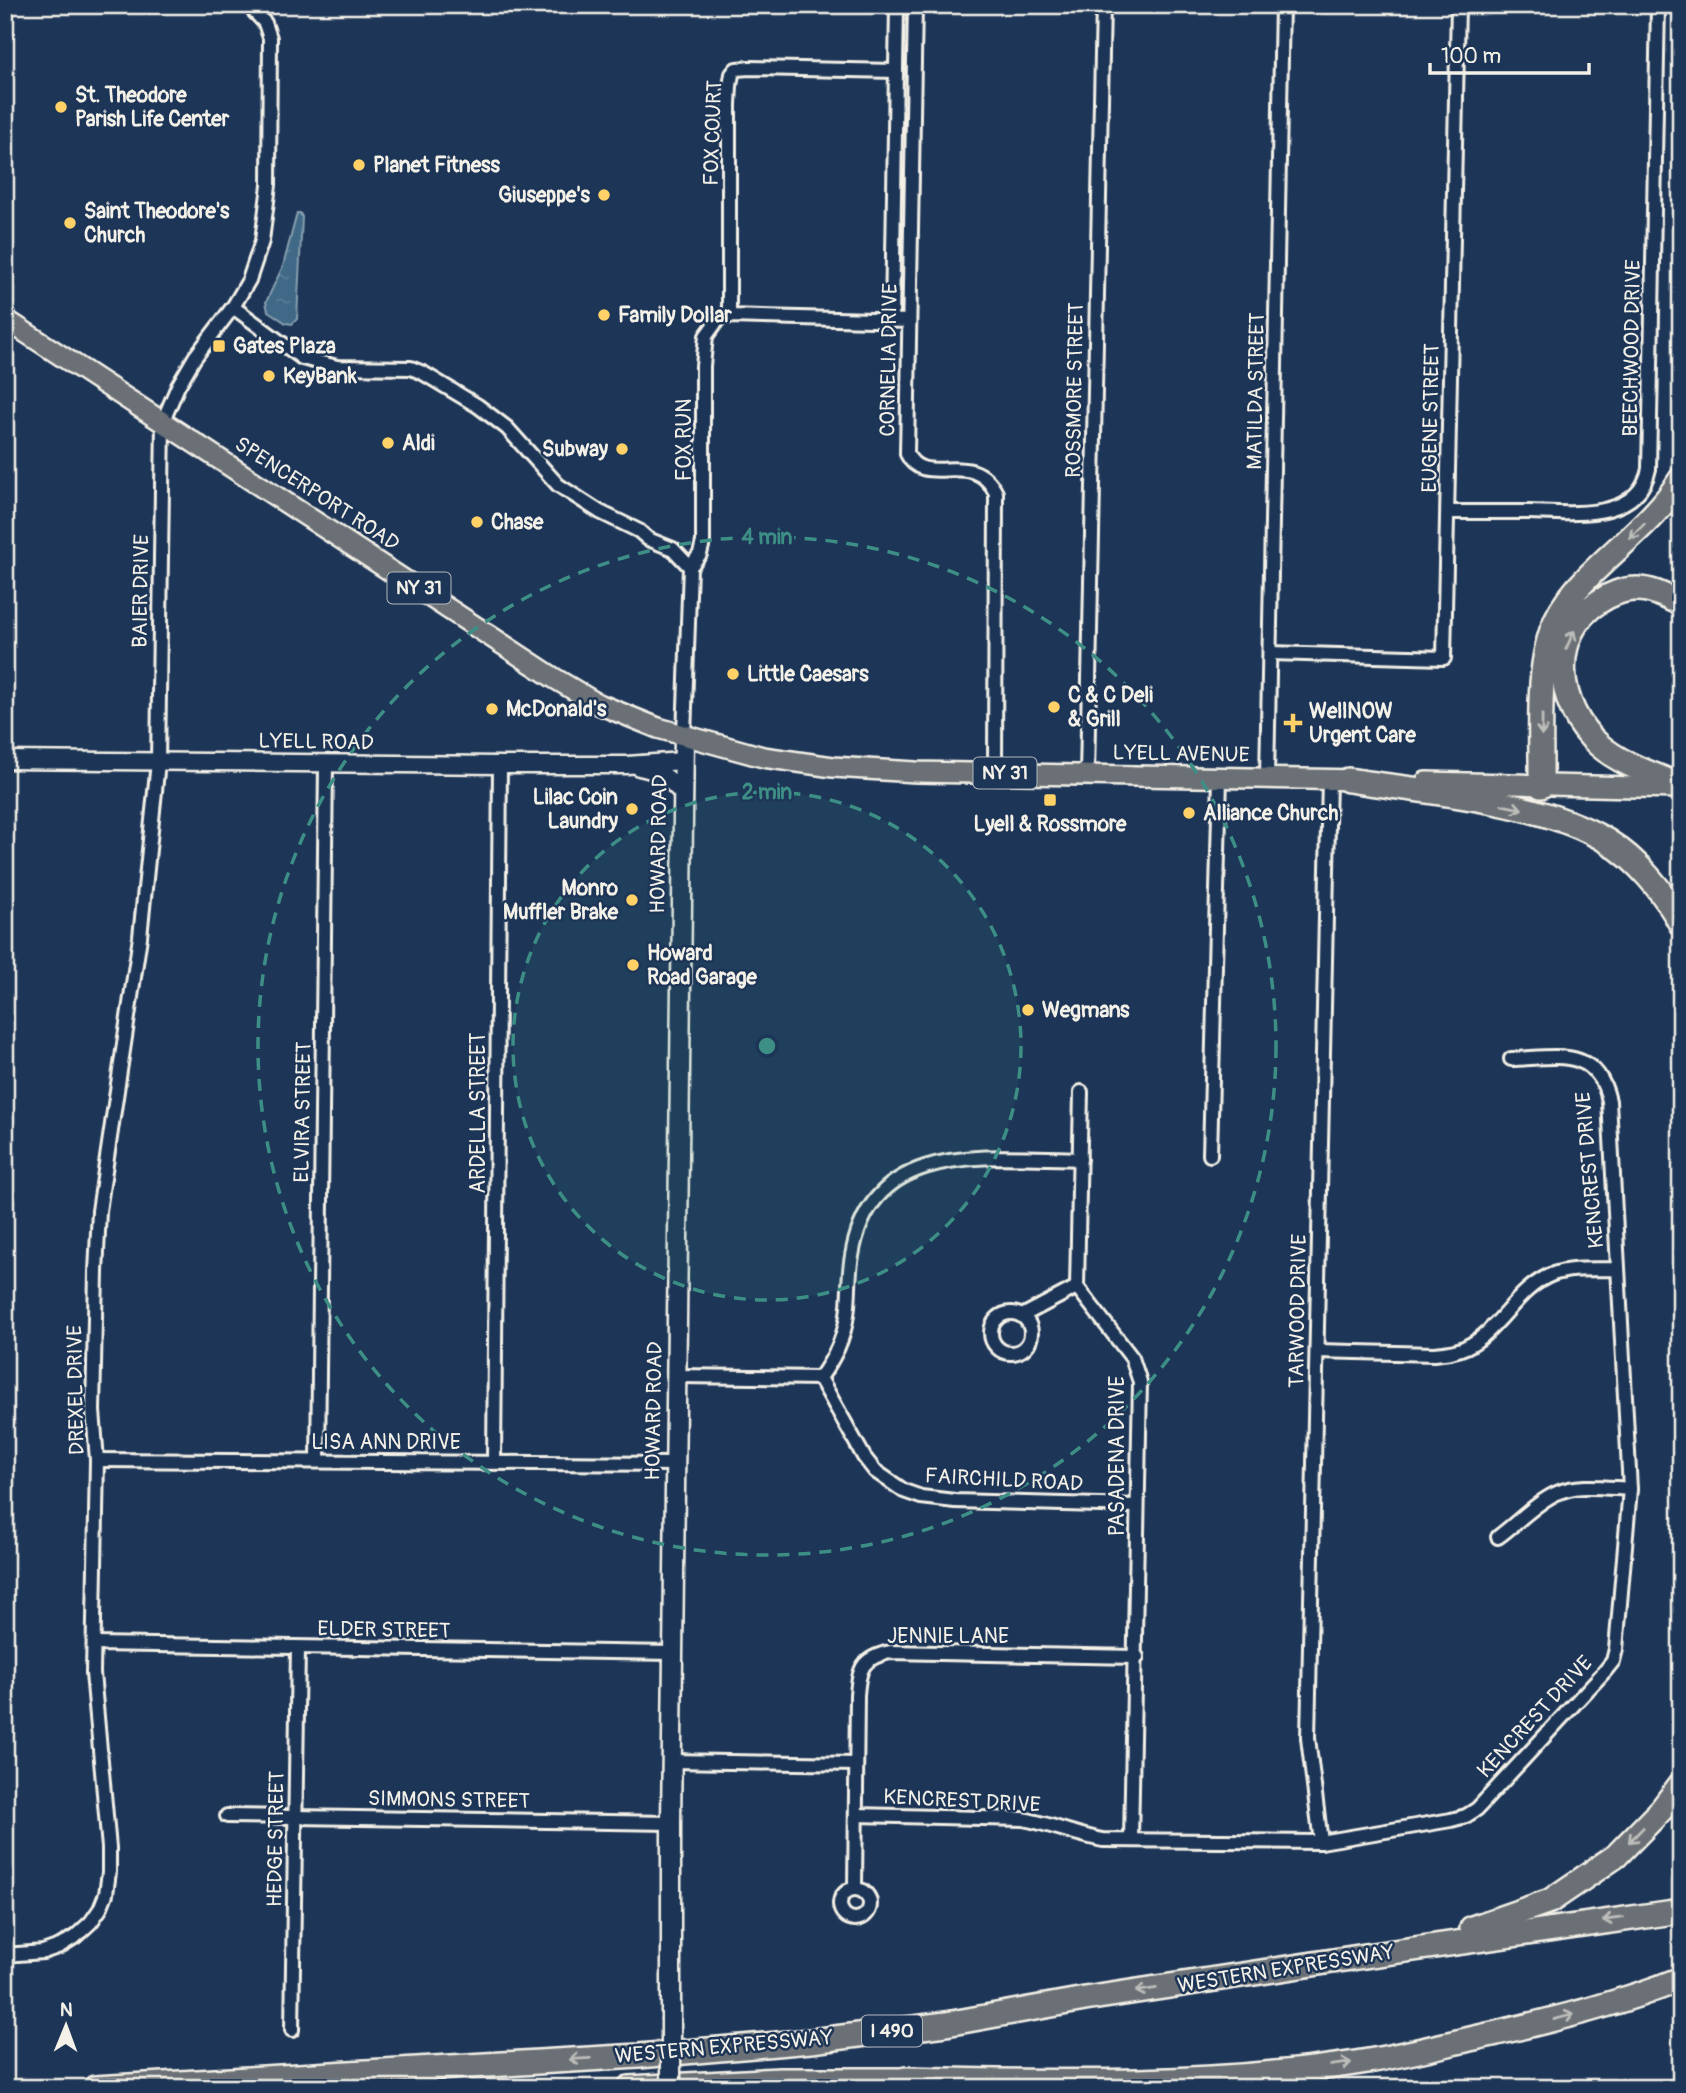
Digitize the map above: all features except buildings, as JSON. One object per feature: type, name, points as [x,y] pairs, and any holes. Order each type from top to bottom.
[{"type":"highway","points":[[1541,786],[1544,678],[1548,648],[1557,619],[1569,597],[1643,526],[1681,479]]},
{"type":"highway","points":[[1681,604],[1658,593],[1634,588],[1609,595],[1587,609],[1567,640],[1563,677],[1574,712],[1597,744],[1618,760],[1681,787]]},
{"type":"highway","points":[[1339,779],[1520,808],[1589,831],[1609,842],[1646,874],[1681,924]]},
{"type":"highway","points":[[1365,1956],[1458,1933],[1550,1901],[1616,1856],[1662,1809],[1681,1784]]},
{"type":"highway","name":"WESTERN EXPRESSWAY","points":[[95,2088],[639,2056],[811,2041],[946,2024],[1086,1999],[1365,1956],[1681,1911]]},
{"type":"highway","points":[[906,2079],[1142,2080],[1318,2067],[1380,2058],[1553,2020],[1640,1996],[1681,1979]]},
{"type":"highway","name":"WESTERN EXPRESSWAY","points":[[629,2088],[780,2080],[906,2079],[985,2088]]},
{"type":"main road","name":"SPENCERPORT ROAD","points":[[5,318],[554,678],[596,703],[653,726],[684,735]]},
{"type":"main road","name":"LYELL AVENUE","points":[[684,735],[763,757],[833,767],[1541,786],[1681,787]]},
{"type":"main road","name":"HOWARD ROAD","points":[[671,2088],[671,1823],[684,735]]},
{"type":"street","points":[[163,421],[189,367],[233,307],[249,280],[257,258],[268,206],[270,38],[260,15],[248,5]]},
{"type":"street","points":[[892,320],[897,5]]},
{"type":"street","name":"CORNELIA DRIVE","points":[[915,5],[907,454],[911,463],[919,469],[976,472],[985,477],[996,493],[995,773]]},
{"type":"street","name":"ROSSMORE STREET","points":[[1087,775],[1103,5]]},
{"type":"street","name":"MATILDA STREET","points":[[1267,778],[1282,5]]},
{"type":"street","name":"EUGENE STREET","points":[[1270,653],[1444,658],[1458,5]]},
{"type":"street","name":"BEECHWOOD DRIVE","points":[[1448,512],[1599,512],[1627,502],[1639,493],[1646,482],[1649,455],[1658,5]]},
{"type":"street","name":"FOX COURT","points":[[729,316],[729,106],[732,74],[736,69],[750,68],[896,71]]},
{"type":"street","points":[[233,307],[302,358],[337,367],[411,368],[423,373],[478,406],[507,428],[558,485],[600,512],[673,549],[690,567]]},
{"type":"street","points":[[729,316],[909,321]]},
{"type":"street","name":"FOX RUN","points":[[684,735],[690,567],[700,554],[704,535],[703,366],[706,336],[719,318],[729,316]]},
{"type":"street","name":"BAIER DRIVE","points":[[158,762],[163,421]]},
{"type":"street","name":"LYELL ROAD","points":[[5,760],[500,765],[626,765],[683,761]]},
{"type":"street","name":"DREXEL DRIVE","points":[[5,1955],[43,1952],[60,1946],[91,1922],[106,1894],[109,1848],[93,1673],[96,1460],[93,1411],[99,1211],[139,937],[158,762]]},
{"type":"street","name":"ELVIRA STREET","points":[[318,1461],[326,764]]},
{"type":"street","name":"ARDELLA STREET","points":[[494,1461],[500,765]]},
{"type":"street","name":"LYELL ROAD","points":[[626,765],[658,771],[669,778],[682,793]]},
{"type":"street","points":[[1210,1155],[1220,777]]},
{"type":"street","name":"TARWOOD DRIVE","points":[[1321,1842],[1308,1738],[1317,1351],[1339,779]]},
{"type":"street","name":"KENCREST DRIVE","points":[[856,1815],[1023,1819],[1045,1823],[1079,1836],[1103,1840],[1321,1842],[1451,1821],[1477,1809],[1605,1671],[1613,1661],[1616,1649],[1630,1489],[1609,1101],[1605,1085],[1592,1067],[1579,1060],[1564,1056],[1511,1059]]},
{"type":"street","points":[[1022,1316],[1077,1287],[1081,1092]]},
{"type":"street","points":[[677,1376],[820,1378],[834,1357],[842,1338],[848,1314],[852,1255],[860,1224],[872,1203],[892,1184],[909,1173],[946,1160],[1080,1159]]},
{"type":"street","points":[[1317,1351],[1434,1354],[1452,1352],[1475,1341],[1541,1280],[1566,1270],[1617,1269]]},
{"type":"street","name":"PASADENA DRIVE","points":[[1077,1287],[1132,1358],[1140,1382],[1131,1840]]},
{"type":"street","name":"FAIRCHILD ROAD","points":[[820,1378],[864,1457],[875,1471],[904,1492],[946,1501],[1137,1506]]},
{"type":"street","name":"LISA ANN DRIVE","points":[[96,1460],[676,1464]]},
{"type":"street","points":[[1499,1537],[1557,1493],[1575,1488],[1630,1489]]},
{"type":"street","name":"ELDER STREET","points":[[94,1644],[673,1653]]},
{"type":"street","name":"HEDGE STREET","points":[[292,2030],[298,1648]]},
{"type":"street","name":"JENNIE LANE","points":[[856,1764],[858,1676],[864,1664],[873,1656],[890,1652],[1136,1657]]},
{"type":"street","points":[[672,1761],[856,1764],[855,1888]]},
{"type":"street","name":"SIMMONS STREET","points":[[227,1816],[671,1823]]},
{"type":"water","points":[[297,213],[302,217],[297,319],[292,324],[268,311],[266,302],[283,266]]},
{"type":"place","name":"St. Theodore Parish Life Center","points":[[61,107]]},
{"type":"place","name":"Planet Fitness","points":[[359,165]]},
{"type":"place","name":"Giuseppe's","points":[[604,195]]},
{"type":"place","name":"Saint Theodore's Church","points":[[70,223]]},
{"type":"place","name":"Family Dollar","points":[[604,315]]},
{"type":"place","name":"Gates Plaza","points":[[219,346]]},
{"type":"place","name":"KeyBank","points":[[269,376]]},
{"type":"place","name":"Aldi","points":[[388,443]]},
{"type":"place","name":"Subway","points":[[622,449]]},
{"type":"place","name":"Chase","points":[[477,522]]},
{"type":"place","name":"Little Caesars","points":[[733,674]]},
{"type":"place","name":"C & C Deli & Grill","points":[[1054,707]]},
{"type":"place","name":"McDonald's","points":[[492,709]]},
{"type":"place","name":"WellNOW Urgent Care","points":[[1293,723]]},
{"type":"place","name":"Lyell & Rossmore","points":[[1050,800]]},
{"type":"place","name":"Lilac Coin Laundry","points":[[632,809]]},
{"type":"place","name":"Alliance Church","points":[[1189,813]]},
{"type":"place","name":"Monro Muffler Brake","points":[[632,900]]},
{"type":"place","name":"Howard Road Garage","points":[[633,965]]},
{"type":"place","name":"Wegmans","points":[[1028,1010]]}]
